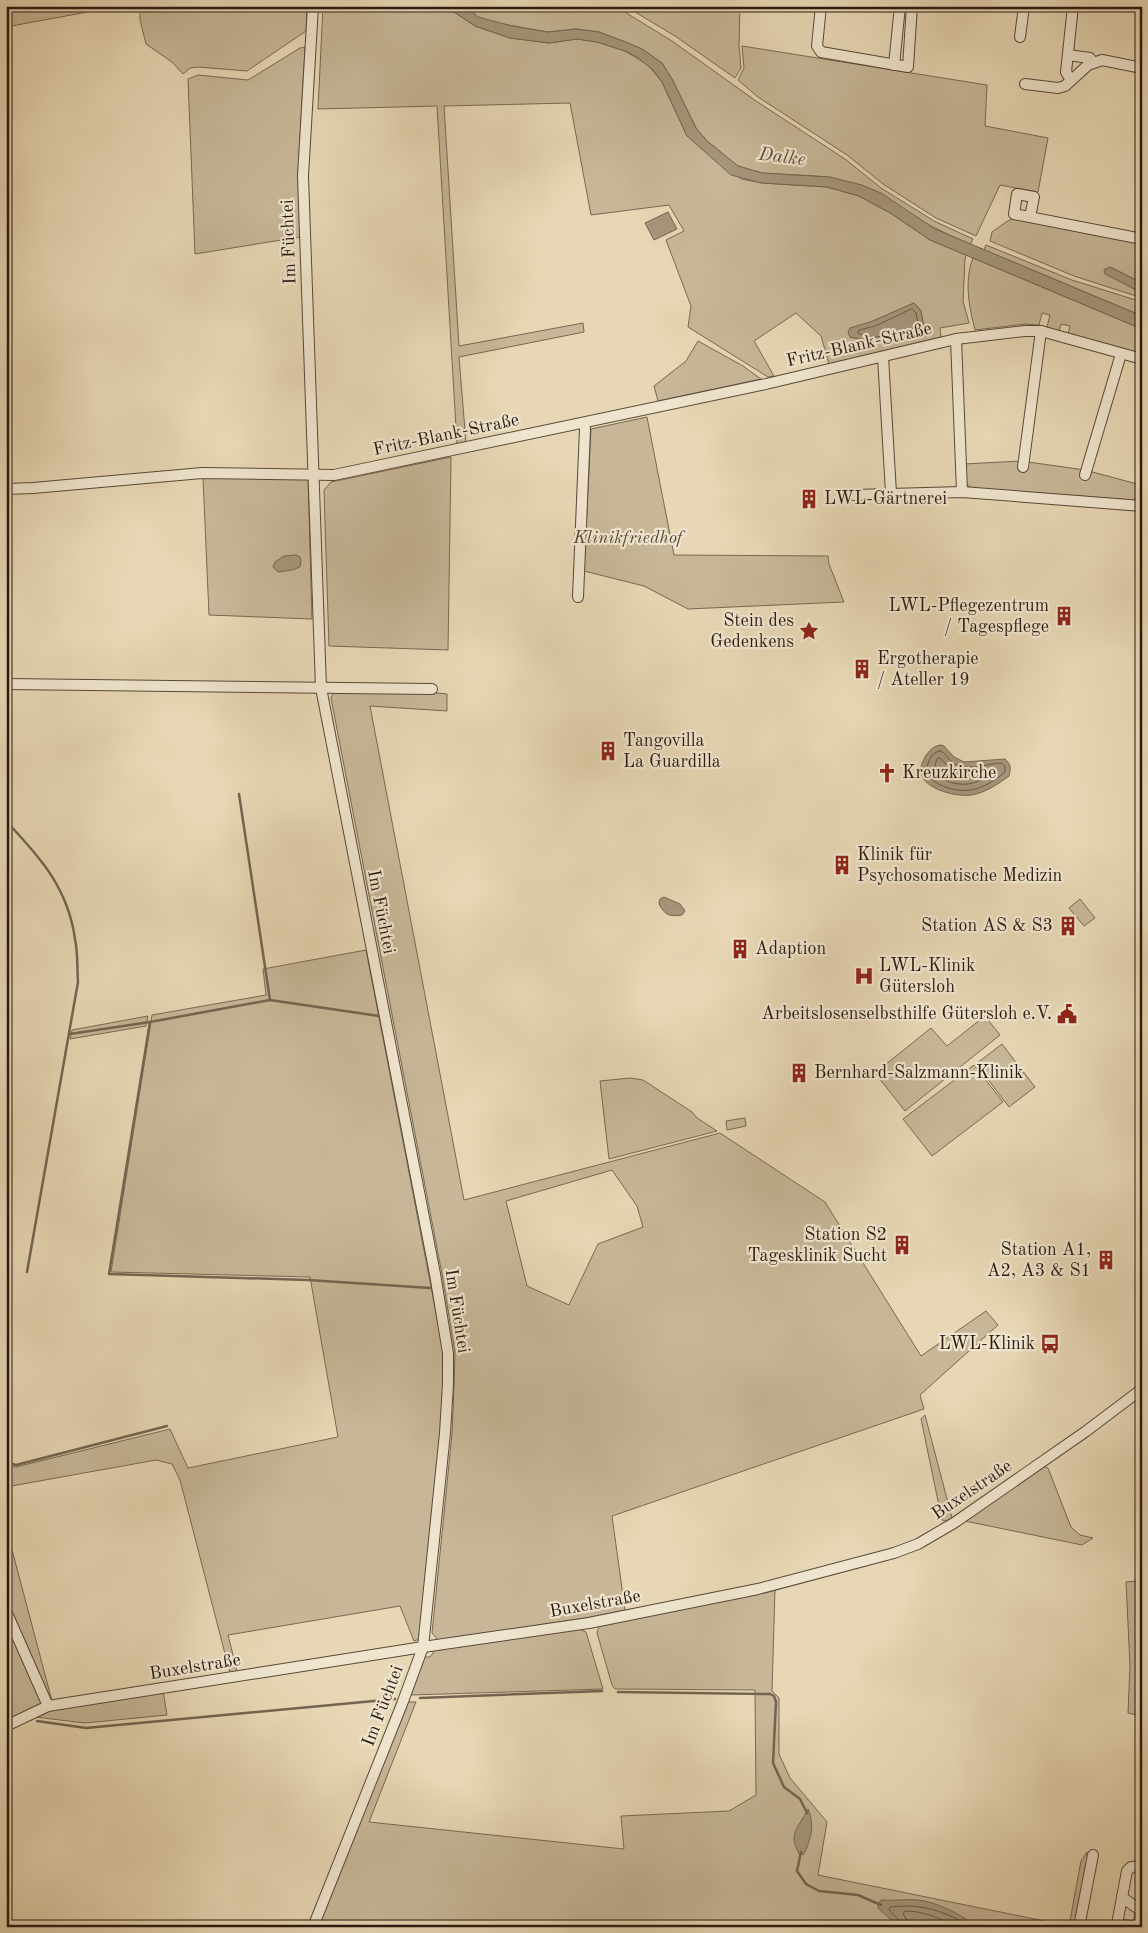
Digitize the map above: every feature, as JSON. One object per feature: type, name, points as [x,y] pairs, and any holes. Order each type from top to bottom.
[{"type":"street","name":"Im Füchtei","points":[[313,6],[303,176],[321,688],[435,1274],[448,1353],[445,1432],[422,1647],[402,1704],[313,1927]]},
{"type":"street","points":[[820,6],[817,46],[821,52],[908,67],[912,6]]},
{"type":"street","points":[[894,65],[900,6]]},
{"type":"street","points":[[1020,37],[1024,6]]},
{"type":"street","points":[[1070,80],[1066,72],[1073,6]]},
{"type":"street","points":[[1068,55],[1090,58],[1093,62]]},
{"type":"street","points":[[1025,84],[1058,88],[1065,86],[1093,62],[1102,60],[1142,68]]},
{"type":"street","points":[[1030,217],[1142,239]]},
{"type":"street","name":"Fritz-Blank-Straße","points":[[314,476],[334,475],[584,423],[883,358],[956,339],[1025,331],[1041,332],[1142,360]]},
{"type":"street","points":[[1023,467],[1041,332]]},
{"type":"street","points":[[956,339],[962,492]]},
{"type":"street","points":[[1086,475],[1121,354]]},
{"type":"street","points":[[883,358],[891,493]]},
{"type":"street","points":[[578,598],[584,423]]},
{"type":"street","points":[[6,488],[33,488],[202,473],[314,476]]},
{"type":"street","points":[[854,495],[962,492],[1142,505]]},
{"type":"street","points":[[6,684],[321,688],[337,686],[432,689]]},
{"type":"street","name":"Buxelstraße","points":[[6,1726],[48,1706],[422,1647],[589,1623],[758,1589],[894,1553],[918,1544],[954,1523],[1085,1432],[1142,1389]]},
{"type":"street","points":[[6,1610],[48,1706]]},
{"type":"street","points":[[1079,1927],[1093,1855]]},
{"type":"street","points":[[1122,1897],[1140,1912],[1136,1927],[1117,1924],[1122,1897],[1127,1872],[1131,1866],[1142,1866]]},
{"type":"green space","points":[[6,6],[120,6],[6,27]]},
{"type":"green space","points":[[140,6],[307,6],[306,31],[247,71],[198,67],[190,68],[183,74],[172,62],[146,44],[140,20]]},
{"type":"green space","points":[[323,6],[445,6],[475,26],[510,38],[549,43],[577,39],[597,42],[625,51],[648,65],[662,82],[687,136],[741,179],[762,183],[827,187],[859,196],[892,214],[930,240],[966,255],[963,301],[969,323],[940,328],[941,337],[829,364],[821,336],[796,313],[754,341],[774,376],[768,377],[688,327],[691,306],[666,240],[684,231],[669,205],[591,215],[570,103],[444,106],[459,346],[583,323],[584,332],[459,357],[466,443],[457,445],[437,106],[318,109]],"holes":[[[914,303],[921,311],[924,328],[882,341],[850,337],[873,321]]]},
{"type":"green space","points":[[465,6],[615,6],[672,41],[756,101],[845,159],[881,188],[934,221],[973,239],[970,245],[830,177],[762,173],[738,166],[707,141],[696,128],[662,63],[642,49],[599,32],[576,29],[548,32],[491,22],[478,17]]},
{"type":"green space","points":[[625,6],[740,6],[739,45],[741,68],[735,78],[675,36]]},
{"type":"green space","points":[[742,46],[987,85],[985,126],[1048,138],[1038,192],[1000,185],[976,236],[936,218],[883,184],[847,155],[758,97],[738,80],[744,68]]},
{"type":"green space","points":[[305,47],[298,175],[300,237],[195,254],[188,79],[198,75],[248,80],[300,48]]},
{"type":"green space","points":[[1014,218],[1142,243],[1142,283],[1110,267],[1136,290],[1142,289],[1142,298],[1074,276],[990,241],[992,232]]},
{"type":"green space","points":[[986,245],[1072,280],[1142,302],[1142,316],[984,250]]},
{"type":"green space","points":[[973,258],[1142,329],[1142,355],[1068,334],[1070,326],[1061,324],[1059,331],[1047,327],[1050,315],[1042,313],[1039,325],[1025,324],[975,330],[969,303],[968,285]]},
{"type":"green space","points":[[698,341],[743,366],[761,379],[658,401],[654,386],[686,361]]},
{"type":"green space","name":"Klinikfriedhof","points":[[647,417],[674,555],[828,556],[829,564],[844,602],[688,609],[644,586],[584,571],[591,429]]},
{"type":"green space","points":[[451,457],[448,650],[329,646],[324,490],[331,482]]},
{"type":"green space","points":[[1021,461],[1085,470],[1141,485],[1138,496],[1134,500],[972,488],[967,485],[965,480],[964,464]]},
{"type":"green space","points":[[203,478],[308,479],[312,619],[209,615]]},
{"type":"green space","points":[[419,691],[447,694],[447,711],[370,706],[464,1200],[720,1133],[825,1202],[921,1356],[986,1311],[998,1325],[920,1395],[924,1409],[612,1516],[625,1610],[592,1617],[438,1640],[432,1633],[452,1434],[455,1353],[442,1274],[331,698],[334,692]],"holes":[[[612,1170],[637,1206],[643,1227],[598,1244],[569,1305],[527,1286],[506,1201]]]},
{"type":"green space","points":[[1080,899],[1095,918],[1084,926],[1069,908]]},
{"type":"green space","points":[[366,950],[444,1354],[441,1432],[420,1639],[414,1641],[400,1606],[228,1635],[237,1671],[230,1673],[180,1480],[172,1464],[156,1460],[6,1487],[6,1465],[16,1467],[170,1429],[188,1468],[338,1437],[310,1277],[111,1272],[152,1015],[266,995],[263,969]]},
{"type":"green space","points":[[148,1016],[146,1026],[70,1039],[72,1030]]},
{"type":"green space","points":[[985,1016],[1000,1035],[905,1111],[875,1073],[931,1028],[947,1046]]},
{"type":"green space","points":[[1002,1044],[1035,1087],[1009,1107],[976,1064]]},
{"type":"green space","points":[[974,1065],[1003,1102],[932,1156],[903,1119]]},
{"type":"green space","points":[[630,1078],[643,1080],[717,1131],[609,1159],[600,1081]]},
{"type":"green space","points":[[745,1118],[746,1126],[727,1130],[726,1121]]},
{"type":"green space","points":[[925,1415],[952,1518],[946,1521],[942,1520],[921,1419]]},
{"type":"green space","points":[[1043,1466],[1048,1468],[1071,1527],[1080,1535],[1093,1538],[1082,1545],[965,1521]]},
{"type":"green space","points":[[6,1527],[52,1701],[48,1699],[6,1600],[6,1573],[10,1572],[6,1554]]},
{"type":"green space","points":[[1136,1581],[1140,1667],[1138,1715],[1128,1713],[1130,1666],[1126,1582]]},
{"type":"green space","points":[[775,1590],[772,1691],[779,1698],[779,1754],[790,1778],[827,1822],[818,1875],[1069,1926],[1081,1861],[1087,1852],[1088,1862],[1077,1927],[318,1927],[407,1702],[416,1702],[369,1822],[624,1849],[621,1816],[729,1811],[756,1795],[755,1690],[615,1689],[612,1685],[597,1633],[599,1625]]},
{"type":"green space","points":[[6,1619],[43,1704],[6,1721]]},
{"type":"green space","points":[[578,1629],[586,1632],[603,1689],[411,1695],[424,1657],[430,1657],[435,1650]]},
{"type":"green space","points":[[163,1691],[167,1715],[85,1723],[35,1717],[49,1710]]},
{"type":"water","points":[[445,6],[465,6],[478,17],[512,26],[548,32],[576,29],[599,32],[642,49],[662,63],[696,128],[707,141],[738,166],[762,173],[830,177],[862,185],[881,193],[935,229],[1142,316],[1142,329],[930,240],[892,214],[859,196],[827,187],[762,183],[731,175],[687,136],[662,82],[653,70],[637,57],[625,51],[597,42],[577,39],[549,43],[510,38],[475,26]]},
{"type":"water","points":[[668,212],[677,229],[654,240],[645,223]]},
{"type":"water","points":[[1110,267],[1142,283],[1142,289],[1136,290],[1105,274],[1104,270]]},
{"type":"water","points":[[914,303],[921,311],[924,328],[915,333],[888,341],[850,337],[848,332],[850,328],[873,321]]},
{"type":"water","points":[[296,555],[301,560],[300,567],[278,572],[273,567],[275,562],[284,556]]},
{"type":"water","points":[[940,745],[944,746],[954,757],[964,762],[1005,759],[1010,766],[1009,776],[986,790],[971,795],[951,794],[936,789],[925,781],[921,768],[928,753]]},
{"type":"water","points":[[664,897],[680,904],[685,911],[682,915],[674,916],[663,911],[659,904],[660,899]]},
{"type":"water","points":[[808,1809],[812,1826],[811,1832],[804,1854],[800,1855],[794,1842],[794,1836]]},
{"type":"water","points":[[881,1900],[924,1901],[943,1907],[966,1919],[964,1926],[903,1927],[896,1924],[878,1908]]},
{"type":"waterway","points":[[239,794],[270,1000]]},
{"type":"waterway","points":[[6,821],[41,861],[59,889],[71,921],[77,955],[78,982],[27,1272]]},
{"type":"waterway","points":[[379,1016],[270,1000],[150,1022],[109,1274],[308,1280],[430,1288]]},
{"type":"waterway","points":[[70,1034],[150,1022]]},
{"type":"waterway","points":[[6,1462],[16,1465],[167,1426]]},
{"type":"waterway","points":[[420,1698],[602,1691]]},
{"type":"waterway","points":[[618,1692],[770,1694],[774,1696],[776,1702],[773,1763],[784,1787],[800,1799],[807,1813]]},
{"type":"waterway","points":[[37,1721],[86,1728],[395,1699]]},
{"type":"waterway","points":[[801,1852],[797,1871],[806,1884],[819,1891],[858,1895],[881,1905]]},
{"type":"waterway","points":[[964,1922],[998,1924],[1007,1927]]},
{"type":"place","name":"LWL-Gärtnerei","points":[[809,499]]},
{"type":"place","name":"LWL-Pflegezentrum / Tagespflege","points":[[1064,616]]},
{"type":"place","name":"Stein des Gedenkens","points":[[809,631]]},
{"type":"place","name":"Ergotherapie / Ateller 19","points":[[862,669]]},
{"type":"place","name":"Tangovilla La Guardilla","points":[[608,751]]},
{"type":"place","name":"Kreuzkirche","points":[[887,773]]},
{"type":"place","name":"Klinik für Psychosomatische Medizin","points":[[842,865]]},
{"type":"place","name":"Station AS & S3","points":[[1068,926]]},
{"type":"place","name":"Adaption","points":[[740,949]]},
{"type":"place","name":"LWL-Klinik Gütersloh","points":[[864,976]]},
{"type":"place","name":"Arbeitslosenselbsthilfe Gütersloh e.V.","points":[[1067,1014]]},
{"type":"place","name":"Bernhard-Salzmann-Klinik","points":[[799,1073]]},
{"type":"place","name":"Station S2 Tagesklinik Sucht","points":[[902,1245]]},
{"type":"place","name":"Station A1, A2, A3 & S1","points":[[1106,1260]]},
{"type":"place","name":"LWL-Klinik","points":[[1050,1344]]},
{"type":"water label","name":"Dalke","points":[[782,158]]}]
